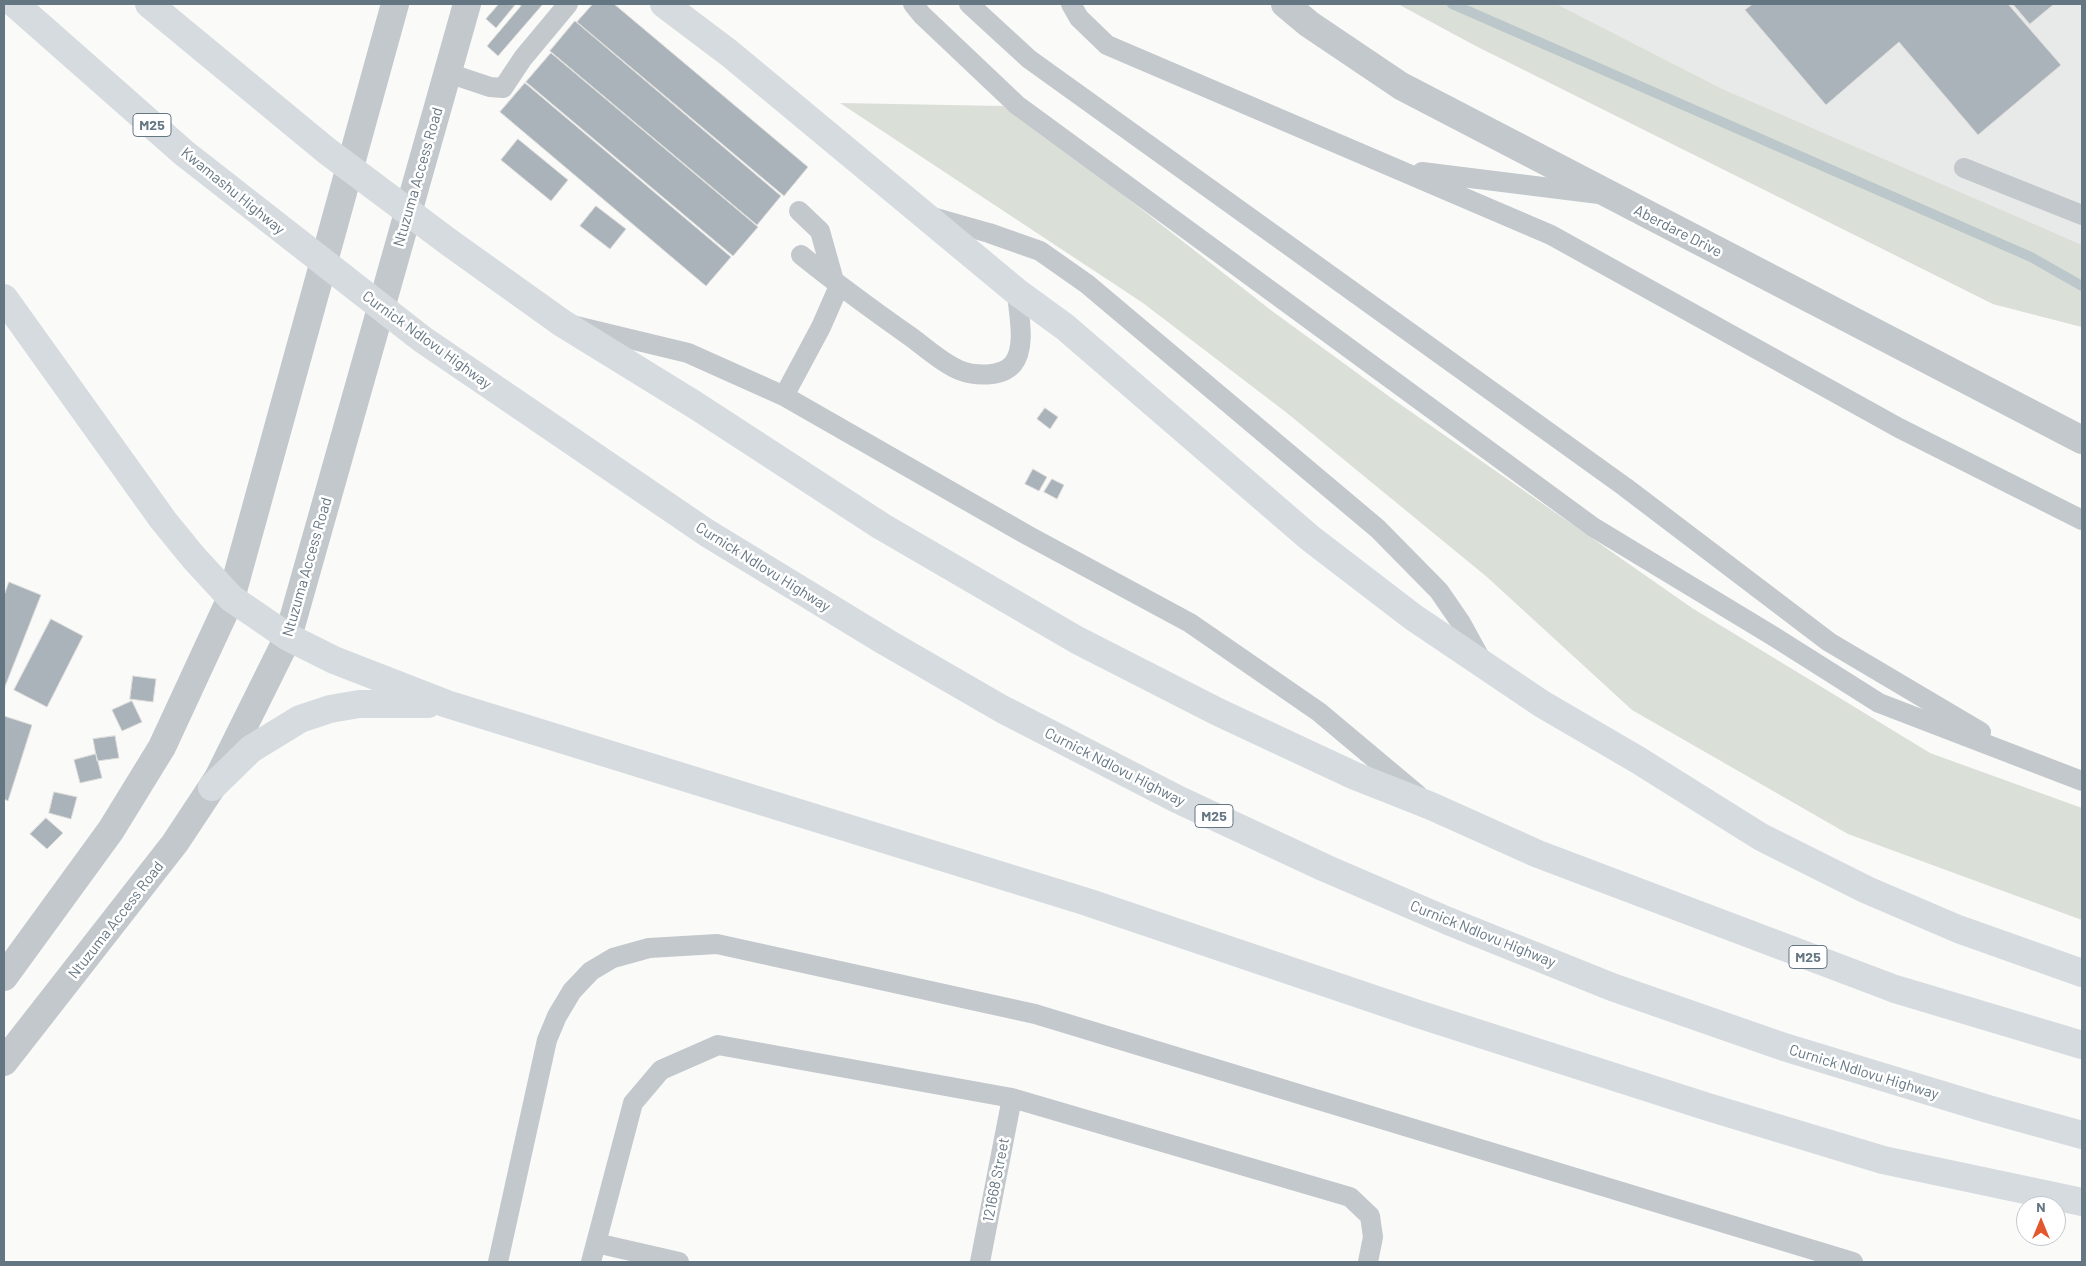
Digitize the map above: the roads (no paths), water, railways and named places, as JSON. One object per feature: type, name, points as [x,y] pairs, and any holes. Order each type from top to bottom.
[{"type":"main road","name":"Kwamashu Highway","points":[[15,4],[184,153],[294,240]]},
{"type":"main road","name":"M25","points":[[149,4],[327,150],[450,243],[562,323],[695,405],[881,526],[1077,640],[1227,716],[1356,776],[1431,806],[1538,854],[1895,989],[2082,1045]]},
{"type":"main road","points":[[664,4],[729,53],[1017,292],[1065,327],[1310,538],[1413,617],[1542,704],[1761,836],[1867,890],[1940,921],[2082,973]]},
{"type":"main road","name":"Curnick Ndlovu Highway","points":[[294,240],[422,339],[715,539],[886,642],[1002,708],[1179,800],[1448,921],[1612,987],[1784,1047],[1988,1109],[2082,1135]]},
{"type":"main road","points":[[4,298],[163,520],[194,558],[231,598],[288,636],[334,660],[447,704],[1087,902],[1421,1015],[1708,1107],[1883,1160],[2082,1202]]},
{"type":"main road","points":[[212,787],[251,749],[308,716],[330,708],[359,704],[447,704]]},
{"type":"street","points":[[4,977],[111,830],[162,747],[231,598],[395,4]]},
{"type":"street","name":"Ntuzuma Access Road","points":[[4,1062],[175,843],[212,787],[288,636],[467,4]]},
{"type":"street","name":"Aberdare Drive","points":[[1285,4],[1310,24],[1401,86],[2082,440]]},
{"type":"lane","points":[[448,73],[490,87],[503,88],[523,58],[568,4]]},
{"type":"lane","points":[[913,4],[1017,105],[1593,527],[1773,636],[1879,703],[2082,781]]},
{"type":"lane","points":[[970,4],[1030,58],[1625,488],[1829,642],[1991,738],[2082,778]]},
{"type":"lane","points":[[1071,4],[1079,18],[1107,45],[1551,235],[1899,428],[2082,520]]},
{"type":"lane","points":[[1964,168],[2082,215]]},
{"type":"lane","points":[[1397,169],[1611,196]]},
{"type":"lane","points":[[784,396],[821,327],[836,284],[820,231],[799,211]]},
{"type":"lane","points":[[925,215],[989,232],[1040,251],[1088,284],[1378,529],[1439,591],[1461,623],[1484,664]]},
{"type":"lane","points":[[801,255],[836,284],[958,369],[985,375],[1002,372],[1012,364],[1017,355],[1020,343],[1017,292]]},
{"type":"lane","points":[[562,323],[688,353],[784,396],[1026,534],[1190,623],[1319,712],[1431,806]]},
{"type":"lane","points":[[498,1262],[547,1040],[557,1016],[572,991],[591,971],[613,958],[649,948],[718,944],[1035,1014],[1853,1262]]},
{"type":"lane","points":[[679,1262],[593,1253],[633,1102],[661,1070],[718,1046],[1012,1098],[1350,1197],[1370,1216],[1373,1237],[1368,1262]]},
{"type":"lane","name":"121668 Street","points":[[980,1262],[1012,1098]]},
{"type":"waterway","points":[[1452,4],[2031,257],[2082,286]]}]
